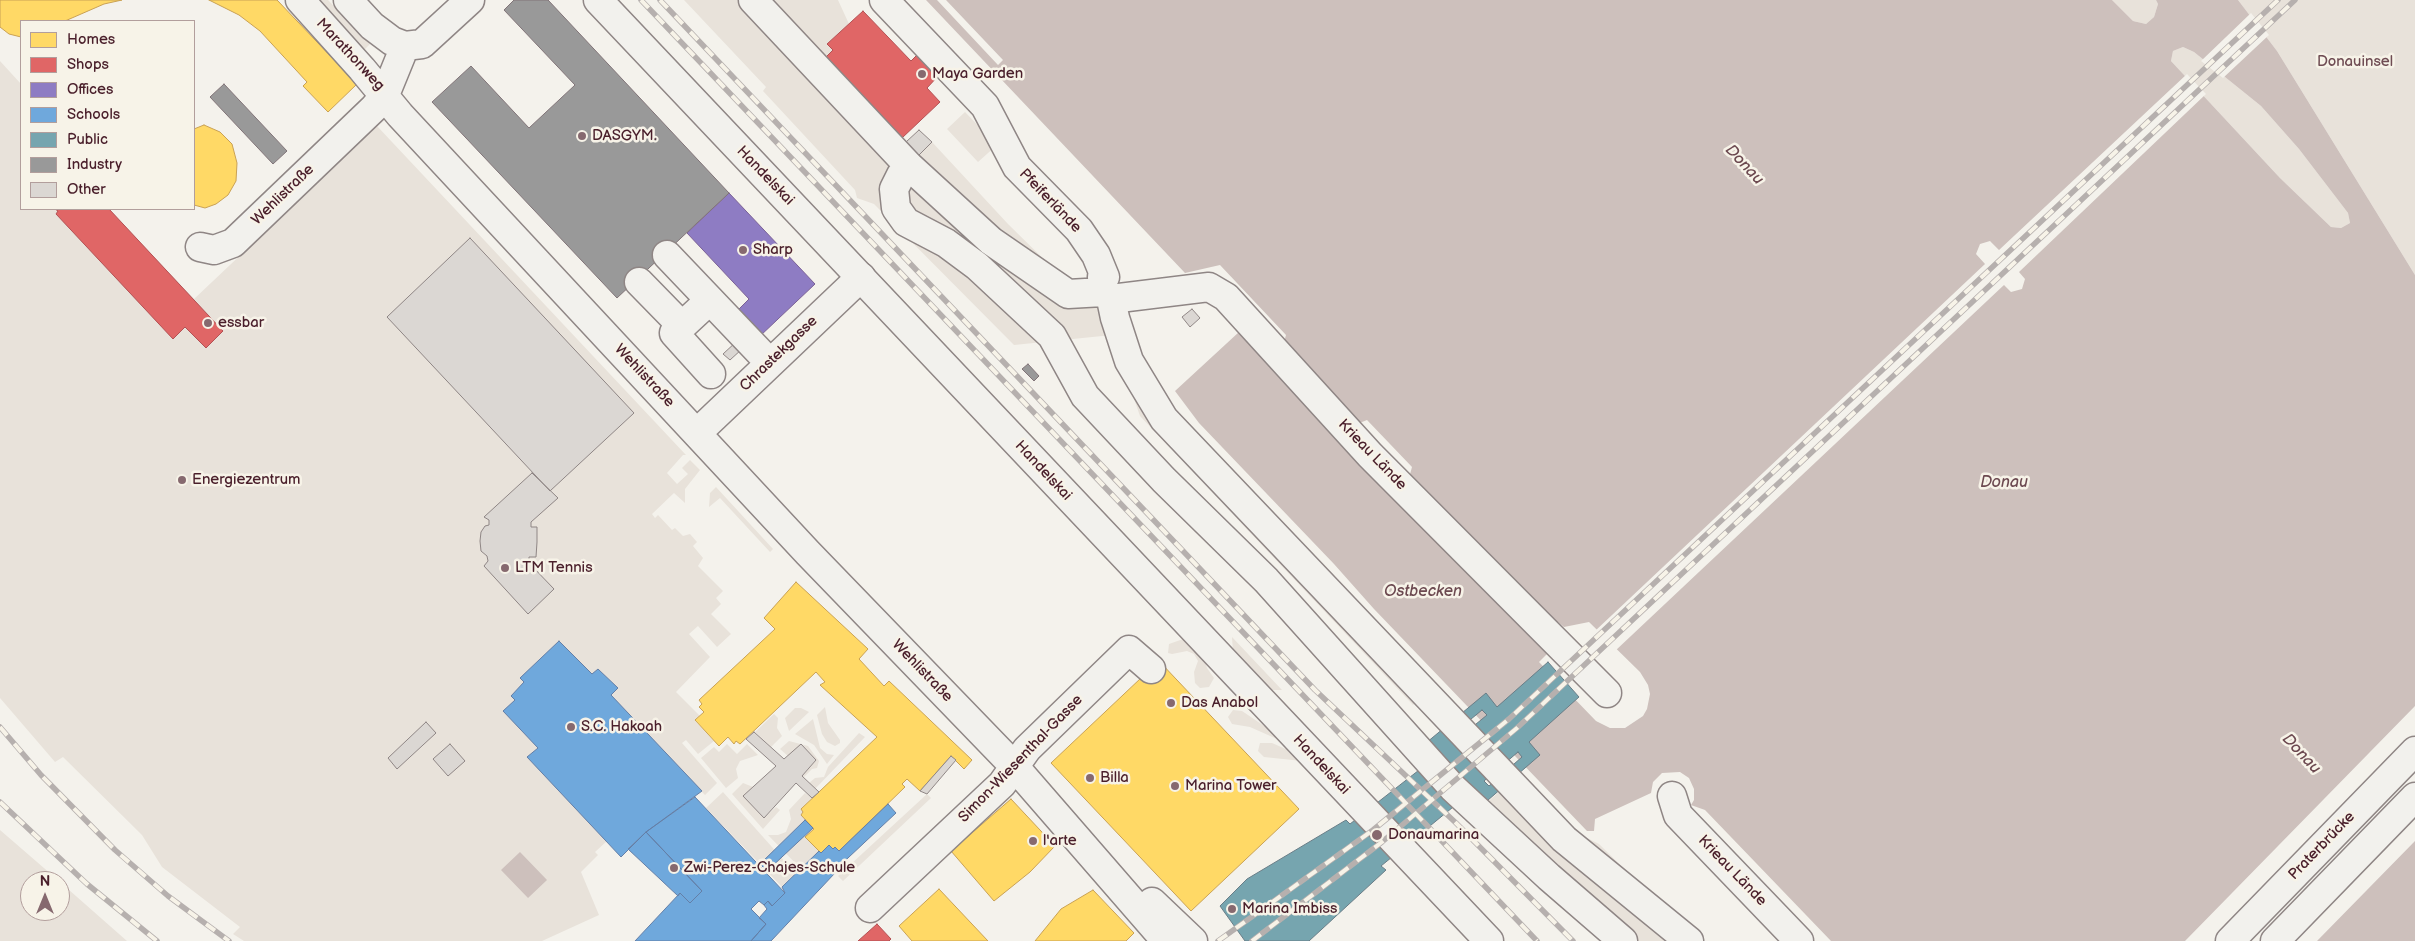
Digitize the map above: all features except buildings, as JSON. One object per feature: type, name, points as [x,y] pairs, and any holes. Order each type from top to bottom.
[{"type":"main road","name":"Marathonweg","points":[[300,0],[385,95],[406,46]]},
{"type":"main road","points":[[348,0],[372,26],[392,41],[406,46],[422,44],[470,0]]},
{"type":"main road","name":"Handelskai","points":[[598,0],[1489,941]]},
{"type":"main road","name":"Krieau Lände","points":[[753,0],[909,166],[991,241],[1068,294],[1107,295],[1209,287],[1226,297],[1370,455],[1607,693]]},
{"type":"main road","name":"Pfeiferlände","points":[[884,0],[985,106],[1017,168],[1079,230],[1096,256],[1105,277],[1102,277],[1107,295],[1129,361],[1164,419],[1564,839],[1689,941]]},
{"type":"main road","name":"Wehlistraße","points":[[200,247],[214,250],[233,243],[385,95],[400,115],[815,560],[1014,766],[1166,941]]},
{"type":"main road","points":[[909,166],[901,175],[894,189],[896,208],[906,222],[946,243],[977,266],[1052,336],[1085,396],[1164,480],[1266,580],[1453,788],[1549,877],[1623,941]]},
{"type":"main road","points":[[667,256],[770,363]]},
{"type":"main road","name":"Chrastekgasse","points":[[697,433],[861,277]]},
{"type":"main road","points":[[639,282],[682,326]]},
{"type":"main road","points":[[710,300],[674,333],[711,374]]},
{"type":"main road","name":"Simon-Wiesenthal-Gasse","points":[[870,908],[920,864],[1002,784],[1032,744],[1129,650],[1151,669]]},
{"type":"main road","name":"Praterbrücke","points":[[2230,941],[2415,751]]},
{"type":"main road","name":"Krieau Lände","points":[[1672,796],[1678,815],[1799,941]]},
{"type":"main road","points":[[2274,941],[2415,797]]},
{"type":"main road","name":"Wehlistraße","points":[[1074,834],[1138,889],[1193,941]]},
{"type":"green space","points":[[317,0],[328,0],[370,44],[364,50]]},
{"type":"green space","points":[[684,0],[838,0],[849,24],[827,44],[833,50],[826,58],[918,155],[932,142],[1008,224],[1067,282],[1117,275],[1134,343],[1162,392],[1214,456],[1435,685],[1413,705],[1140,416],[1112,335],[1014,345],[874,204],[857,198],[855,190],[763,91],[766,87]]},
{"type":"green space","points":[[2112,0],[2156,0],[2158,4],[2154,17],[2146,24],[2133,21]]},
{"type":"green space","name":"Donauinsel","points":[[2238,0],[2415,0],[2415,275],[2277,51]]},
{"type":"green space","points":[[2183,47],[2194,52],[2261,106],[2299,149],[2348,213],[2350,223],[2341,228],[2331,227],[2280,178],[2171,61],[2173,51]]},
{"type":"green space","points":[[0,61],[20,83],[20,210],[110,210],[194,299],[377,126],[686,455],[683,455],[667,473],[677,484],[688,474],[682,468],[690,460],[700,470],[685,489],[685,503],[674,493],[652,514],[655,518],[658,515],[672,530],[675,528],[683,536],[690,534],[697,542],[693,546],[703,558],[698,566],[723,591],[716,598],[721,604],[711,614],[731,634],[717,647],[698,626],[689,634],[710,657],[676,692],[700,716],[695,721],[714,741],[698,754],[686,740],[682,743],[717,783],[705,795],[701,791],[646,832],[607,841],[595,852],[598,855],[581,872],[599,915],[542,941],[244,941],[233,934],[240,927],[162,867],[142,835],[63,757],[55,762],[0,698]]},
{"type":"green space","points":[[965,112],[997,145],[978,162],[947,129]]},
{"type":"green space","points":[[716,487],[773,549],[770,552],[720,498],[709,507],[710,493]]},
{"type":"green space","points":[[1232,637],[1282,690],[1269,690],[1233,652]]},
{"type":"green space","points":[[1186,638],[1200,645],[1207,668],[1214,678],[1209,687],[1200,688],[1195,683],[1194,672],[1198,661],[1194,654],[1187,651],[1168,653],[1169,644]]},
{"type":"green space","points":[[825,707],[828,723],[840,740],[840,743],[835,746],[827,742],[822,734],[817,715]]},
{"type":"green space","points":[[795,708],[801,708],[809,712],[789,731],[785,718]]},
{"type":"green space","points":[[1233,710],[1242,711],[1282,738],[1277,739],[1250,727],[1232,724],[1228,717]]},
{"type":"green space","points":[[774,714],[778,718],[777,728],[782,736],[771,747],[755,732]]},
{"type":"green space","points":[[813,719],[820,748],[827,754],[834,755],[827,764],[814,745],[795,734]]},
{"type":"green space","points":[[859,733],[865,737],[815,789],[809,783],[815,778],[824,777],[828,767]]},
{"type":"green space","points":[[789,741],[808,746],[819,761],[817,768],[812,769],[803,778],[802,776],[816,760],[788,756],[780,749]]},
{"type":"green space","points":[[1260,743],[1272,743],[1288,750],[1299,750],[1302,761],[1264,757],[1258,751]]},
{"type":"green space","points":[[727,744],[737,754],[747,744],[758,755],[740,761],[736,769],[738,778],[726,788],[701,758],[714,747],[719,752]]},
{"type":"green space","points":[[1520,773],[1575,832],[1599,844],[1674,918],[1701,941],[1605,941],[1471,817]]},
{"type":"green space","points":[[743,783],[753,787],[744,796],[764,818],[776,807],[780,810],[763,829],[732,794]]},
{"type":"green space","points":[[723,792],[796,874],[782,887],[706,808]]},
{"type":"green space","points":[[805,793],[812,798],[801,809],[803,812],[801,815],[814,829],[806,837],[819,851],[801,869],[768,835],[778,835],[786,832],[791,819],[789,810]]},
{"type":"green space","points":[[927,794],[931,798],[843,881],[838,876]]},
{"type":"green space","points":[[0,830],[47,871],[20,871],[20,921],[70,921],[70,891],[127,941],[0,941]]},
{"type":"water","name":"Donau","points":[[926,0],[2112,0],[2133,21],[2146,24],[2154,17],[2158,4],[2156,0],[2238,0],[2277,51],[2415,275],[2415,941],[1831,941],[1705,810],[1691,805],[1694,800],[1694,789],[1689,778],[1680,772],[1662,773],[1653,782],[1651,793],[1595,819],[1594,831],[1587,831],[1199,423],[1175,391],[1239,332],[1547,654],[1539,662],[1596,721],[1610,728],[1625,728],[1643,716],[1647,709],[1650,694],[1648,685],[1640,672],[1589,622],[1564,627],[1558,622],[1548,625],[1409,478],[1412,467],[1367,420],[1357,424],[1283,346],[1286,335],[1220,265],[1185,273]],"holes":[[[2183,47],[2194,52],[2261,106],[2299,149],[2348,213],[2350,223],[2341,228],[2331,227],[2280,178],[2171,61],[2173,51]]]},
{"type":"water","points":[[520,852],[547,880],[528,898],[501,870]]},
{"type":"pier","points":[[937,0],[946,0],[1003,60],[998,65]]},
{"type":"pier","points":[[2251,13],[2269,35],[2223,78],[2201,61]]},
{"type":"pier","points":[[2187,74],[2206,94],[2019,272],[2025,279],[2022,289],[2011,292],[2004,285],[1615,651],[1595,631],[1985,264],[1976,254],[1980,244],[1990,241],[1999,250]]},
{"type":"pier","points":[[2415,706],[2415,841],[2317,941],[2185,941]]},
{"type":"railway","points":[[641,0],[1537,941]]},
{"type":"railway","points":[[660,0],[1315,690],[1456,823],[1573,941]]},
{"type":"railway","points":[[1218,941],[1373,830],[1509,719],[2278,0]]},
{"type":"railway","points":[[1252,941],[1382,842],[1517,728],[2295,0]]},
{"type":"railway","points":[[0,727],[41,775],[115,850],[168,896],[229,941]]},
{"type":"railway","points":[[0,802],[87,884],[157,941]]},
{"type":"place","name":"Maya Garden","points":[[922,74]]},
{"type":"place","name":"DASGYM.","points":[[582,136]]},
{"type":"place","name":"Sharp","points":[[743,250]]},
{"type":"place","name":"essbar","points":[[208,323]]},
{"type":"place","name":"Energiezentrum","points":[[182,480]]},
{"type":"place","name":"LTM Tennis","points":[[505,568]]},
{"type":"place","name":"Das Anabol","points":[[1171,703]]},
{"type":"place","name":"S.C. Hakoah","points":[[571,727]]},
{"type":"place","name":"Billa","points":[[1090,778]]},
{"type":"place","name":"Marina Tower","points":[[1175,786]]},
{"type":"place","name":"Donaumarina","points":[[1377,835]]},
{"type":"place","name":"l'arte","points":[[1033,841]]},
{"type":"place","name":"Zwi-Perez-Chajes-Schule","points":[[674,868]]},
{"type":"place","name":"Marina Imbiss","points":[[1232,909]]},
{"type":"water label","name":"Ostbecken","points":[[1423,592]]}]
